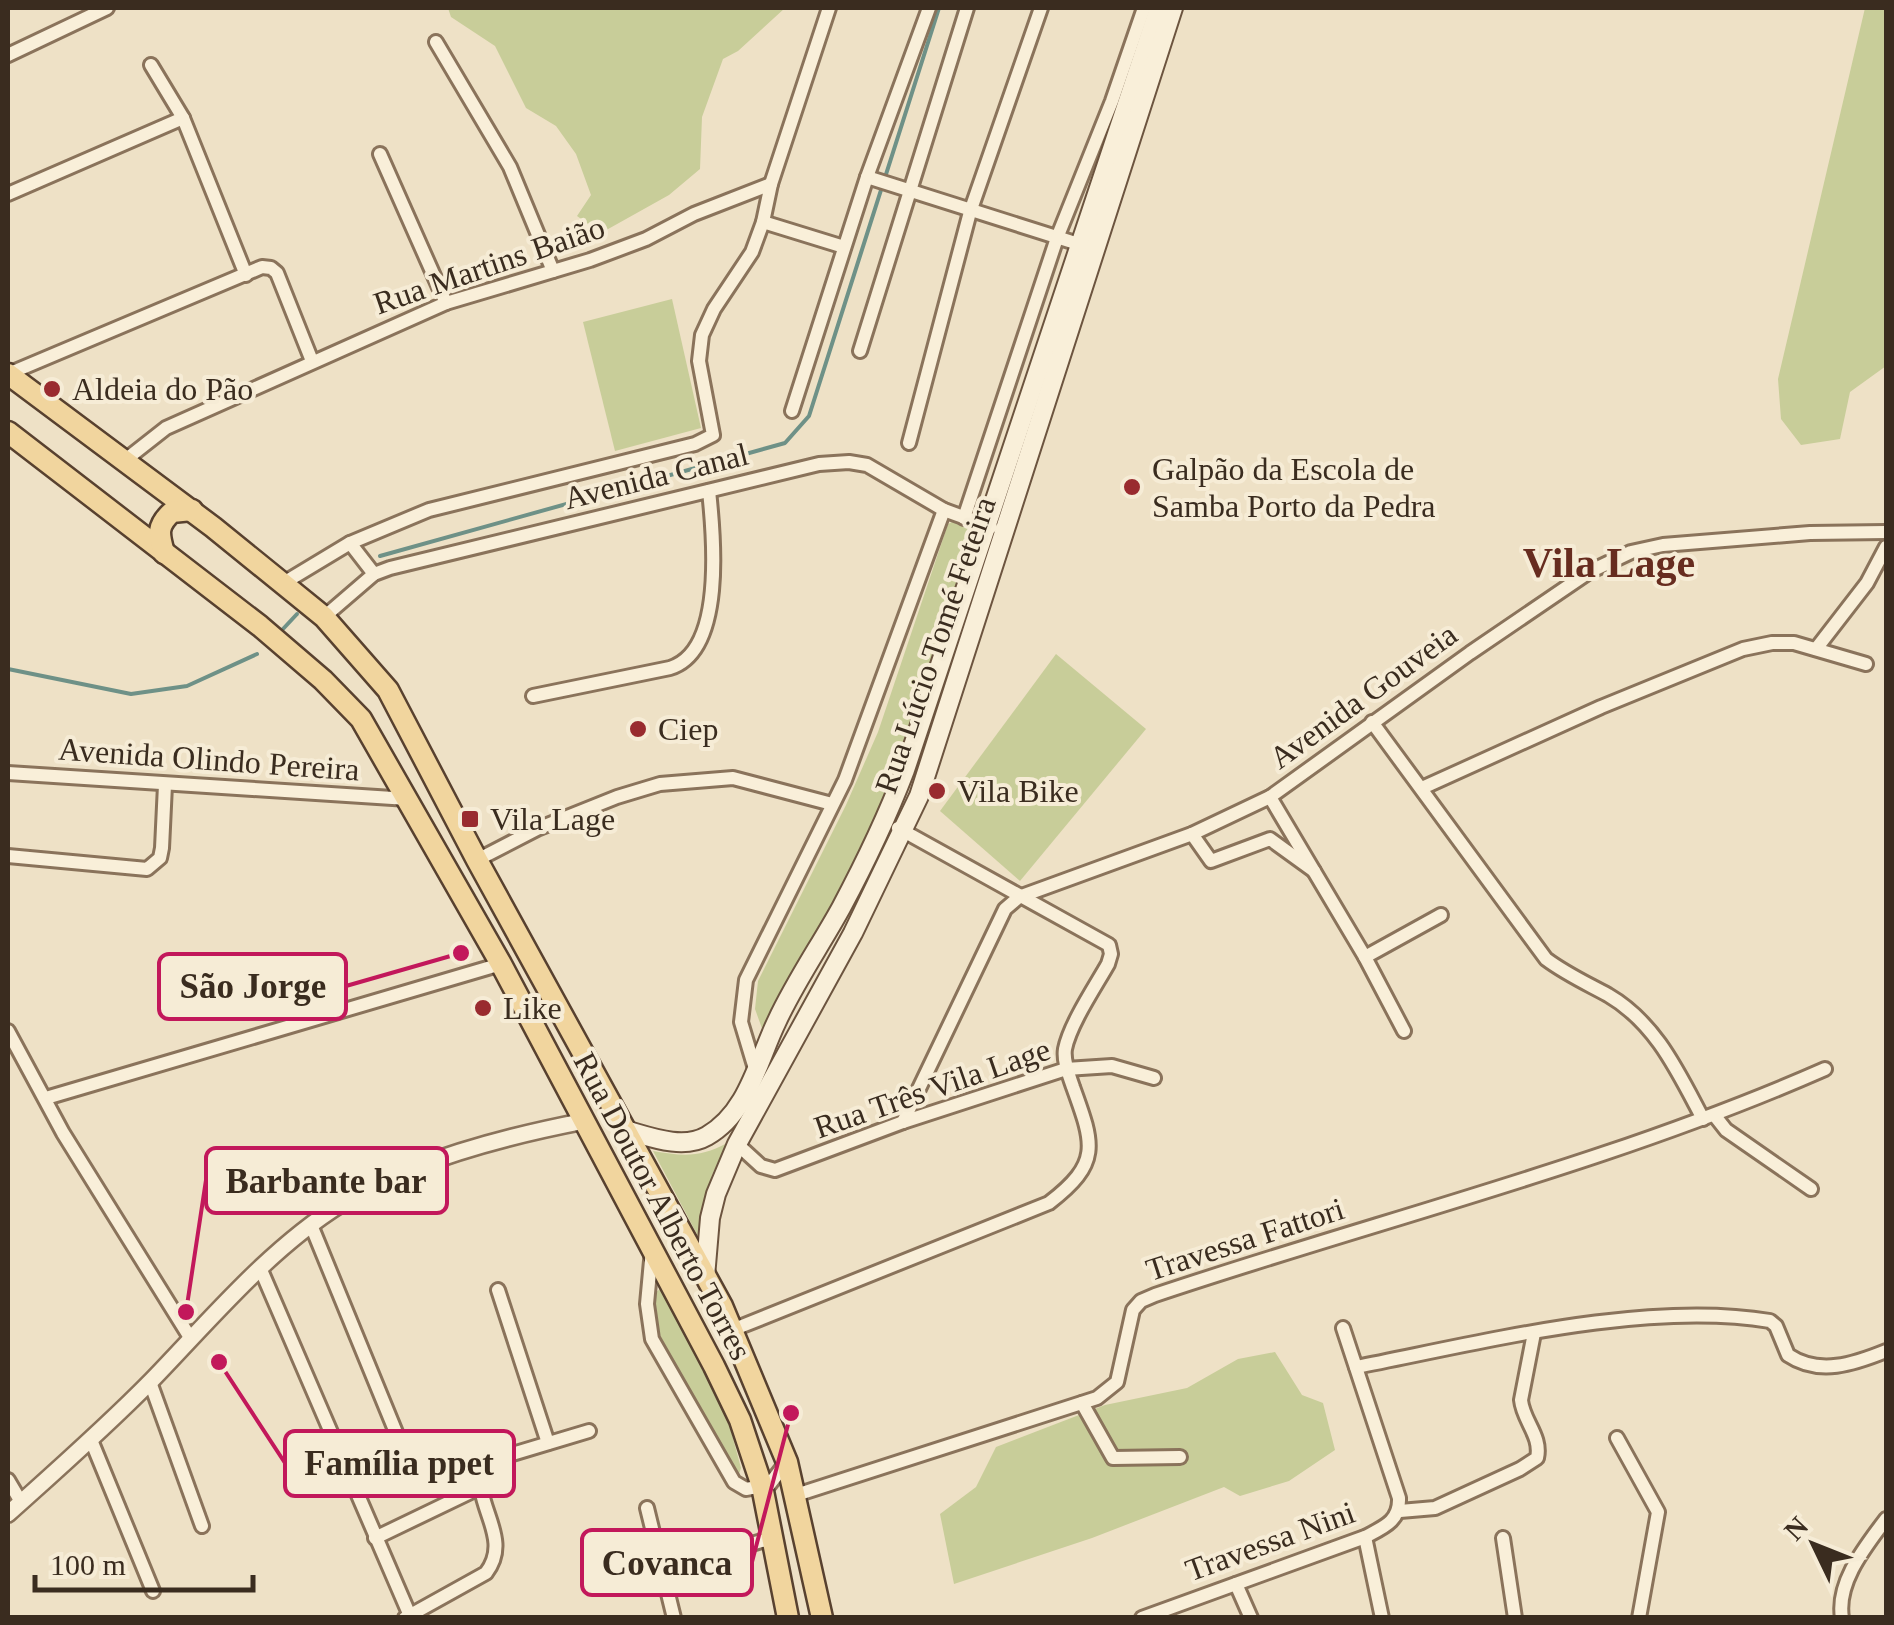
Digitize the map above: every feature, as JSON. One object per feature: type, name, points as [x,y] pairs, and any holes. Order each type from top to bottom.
[{"type":"main road","name":"Rua Lúcio Tomé Feteira","points":[[705,1277],[713,1206],[737,1144],[834,968],[918,796],[1080,292],[1088,247],[1159,8]]},
{"type":"main road","name":"Rua Lúcio Tomé Feteira","points":[[625,1130],[677,1142],[700,1140],[719,1128],[734,1111],[756,1072],[777,1020],[885,821],[906,770],[986,525],[1173,8]]},
{"type":"main road","points":[[8,374],[192,510],[324,618],[388,690],[732,1330],[787,1462],[822,1618]]},
{"type":"main road","name":"Rua Doutor Alberto Torres","points":[[8,432],[260,626],[342,698],[366,726],[502,964],[732,1402],[762,1486],[788,1618]]},
{"type":"main road","points":[[164,553],[158,531],[161,523],[172,512],[192,510]]},
{"type":"street","points":[[8,55],[107,8]]},
{"type":"street","points":[[829,8],[771,184],[763,222],[844,247]]},
{"type":"street","points":[[792,410],[866,177],[930,8]]},
{"type":"street","points":[[860,351],[904,191],[967,8]]},
{"type":"street","points":[[908,444],[970,212],[1040,8]]},
{"type":"street","points":[[964,518],[1057,238],[1144,8]]},
{"type":"street","points":[[436,42],[510,167],[553,271]]},
{"type":"street","points":[[151,66],[183,118],[246,275]]},
{"type":"street","points":[[8,194],[183,118]]},
{"type":"street","points":[[380,154],[446,303]]},
{"type":"street","points":[[866,177],[1088,247]]},
{"type":"street","name":"Rua Martins Baião","points":[[124,461],[166,428],[446,303],[646,239],[694,214],[771,184]]},
{"type":"street","name":"Avenida Canal","points":[[282,584],[350,543],[429,510],[714,436],[699,362],[702,335],[714,309],[752,252],[763,222]]},
{"type":"street","points":[[8,374],[262,267],[277,274],[312,361]]},
{"type":"street","name":"Avenida Canal","points":[[324,618],[374,574],[819,464],[868,465],[944,510],[1006,532]]},
{"type":"street","points":[[533,696],[670,668],[684,664],[694,654],[702,639],[712,581],[714,535],[709,491]]},
{"type":"street","points":[[756,1072],[741,1022],[746,980],[832,804],[876,699],[944,510]]},
{"type":"street","name":"Avenida Gouveia","points":[[1019,897],[1192,834],[1270,797],[1589,572],[1631,552],[1663,545],[1810,532],[1886,532]]},
{"type":"street","points":[[350,543],[374,574]]},
{"type":"street","points":[[1816,649],[1866,583],[1886,547]]},
{"type":"street","points":[[1422,788],[1716,658],[1772,642],[1794,643],[1866,664]]},
{"type":"street","points":[[1372,722],[1546,959],[1574,980],[1608,995],[1647,1026],[1709,1118],[1810,1189]]},
{"type":"street","name":"Avenida Olindo Pereira","points":[[8,773],[408,799]]},
{"type":"street","points":[[477,860],[537,829],[660,784],[733,778],[832,804]]},
{"type":"street","points":[[8,856],[148,869],[160,858],[165,785]]},
{"type":"street","points":[[1270,797],[1316,871],[1404,1032]]},
{"type":"street","points":[[732,1330],[1049,1203],[1079,1178],[1088,1152],[1087,1128],[1066,1069],[1065,1049],[1108,964],[1110,945],[885,821]]},
{"type":"street","points":[[1192,834],[1211,860],[1270,838],[1298,862],[1316,871]]},
{"type":"street","points":[[903,1122],[1005,909],[1019,897]]},
{"type":"street","points":[[1365,957],[1441,916]]},
{"type":"street","points":[[46,1098],[502,964]]},
{"type":"street","points":[[8,1031],[63,1133],[191,1340]]},
{"type":"street","name":"Rua Três Vila Lage","points":[[737,1144],[761,1166],[775,1170],[903,1122],[1066,1069],[1112,1066],[1154,1078]]},
{"type":"street","name":"Travessa Fattori","points":[[796,1495],[1097,1398],[1116,1382],[1129,1319],[1141,1302],[1309,1244],[1447,1205],[1709,1118],[1824,1069]]},
{"type":"street","points":[[8,1514],[92,1440],[311,1225],[360,1193],[427,1165],[585,1121]]},
{"type":"street","points":[[311,1225],[404,1452]]},
{"type":"street","points":[[652,1248],[647,1304],[652,1339],[734,1482],[746,1488],[762,1486],[775,1480],[787,1462]]},
{"type":"street","points":[[261,1270],[409,1617],[486,1573],[496,1556],[498,1545],[481,1487],[481,1472],[489,1461],[589,1431]]},
{"type":"street","points":[[498,1290],[548,1443]]},
{"type":"street","points":[[1356,1367],[1534,1333],[1687,1316],[1770,1321],[1788,1355],[1813,1366],[1847,1364],[1886,1350]]},
{"type":"street","name":"Travessa Nini","points":[[1142,1618],[1366,1537],[1388,1524],[1400,1510],[1343,1328]]},
{"type":"street","points":[[1400,1510],[1435,1508],[1537,1458],[1537,1438],[1520,1400],[1534,1333]]},
{"type":"street","points":[[150,1382],[202,1526]]},
{"type":"street","points":[[1082,1403],[1112,1458],[1180,1457]]},
{"type":"street","points":[[1617,1438],[1658,1512],[1639,1618]]},
{"type":"street","points":[[92,1440],[152,1591]]},
{"type":"street","points":[[8,1480],[21,1502]]},
{"type":"street","points":[[374,1538],[481,1487]]},
{"type":"street","points":[[646,1508],[674,1618]]},
{"type":"street","points":[[1842,1618],[1841,1601],[1848,1582],[1862,1552],[1886,1519]]},
{"type":"street","points":[[1366,1537],[1382,1618]]},
{"type":"street","points":[[628,1580],[772,1538]]},
{"type":"street","points":[[1503,1538],[1515,1618]]},
{"type":"street","points":[[1236,1584],[1250,1618]]},
{"type":"green space","points":[[448,8],[785,8],[738,51],[723,59],[702,117],[700,169],[669,195],[601,233],[577,216],[591,195],[576,154],[556,126],[526,108],[495,46],[451,17]]},
{"type":"green space","points":[[1865,8],[1886,8],[1886,366],[1850,392],[1840,439],[1801,445],[1781,419],[1778,379]]},
{"type":"green space","points":[[672,299],[701,428],[615,451],[583,322]]},
{"type":"green space","points":[[954,521],[978,531],[906,748],[876,821],[764,1034],[755,1009],[758,981],[878,732],[948,524]]},
{"type":"green space","points":[[1056,654],[1146,729],[1020,881],[940,811]]},
{"type":"green space","points":[[727,1143],[712,1175],[699,1238],[653,1151],[691,1154]]},
{"type":"green space","points":[[660,1289],[666,1291],[728,1420],[741,1468],[739,1474],[658,1335],[655,1293]]},
{"type":"green space","points":[[1275,1352],[1302,1395],[1323,1403],[1335,1450],[1289,1481],[1240,1496],[1224,1487],[1092,1538],[954,1584],[940,1514],[976,1487],[996,1447],[1105,1405],[1187,1388],[1238,1359]]},
{"type":"waterway","points":[[380,556],[785,443],[809,416],[939,8]]},
{"type":"waterway","points":[[283,629],[297,614]]},
{"type":"waterway","points":[[8,669],[131,694],[187,686],[257,654]]},
{"type":"place","name":"Aldeia do Pão","points":[[52,389]]},
{"type":"place","name":"Galpão da Escola de Samba Porto da Pedra","points":[[1132,487]]},
{"type":"place","name":"Ciep","points":[[638,729]]},
{"type":"place","name":"Vila Bike","points":[[937,791]]},
{"type":"place","name":"Vila Lage","points":[[470,819]]},
{"type":"place","name":"São Jorge","points":[[461,953]]},
{"type":"place","name":"Like","points":[[483,1008]]},
{"type":"place","name":"Barbante bar","points":[[186,1312]]},
{"type":"place","name":"Família ppet","points":[[219,1362]]},
{"type":"place","name":"Covanca","points":[[791,1413]]},
{"type":"district","name":"Vila Lage","points":[[1609,563]]}]
